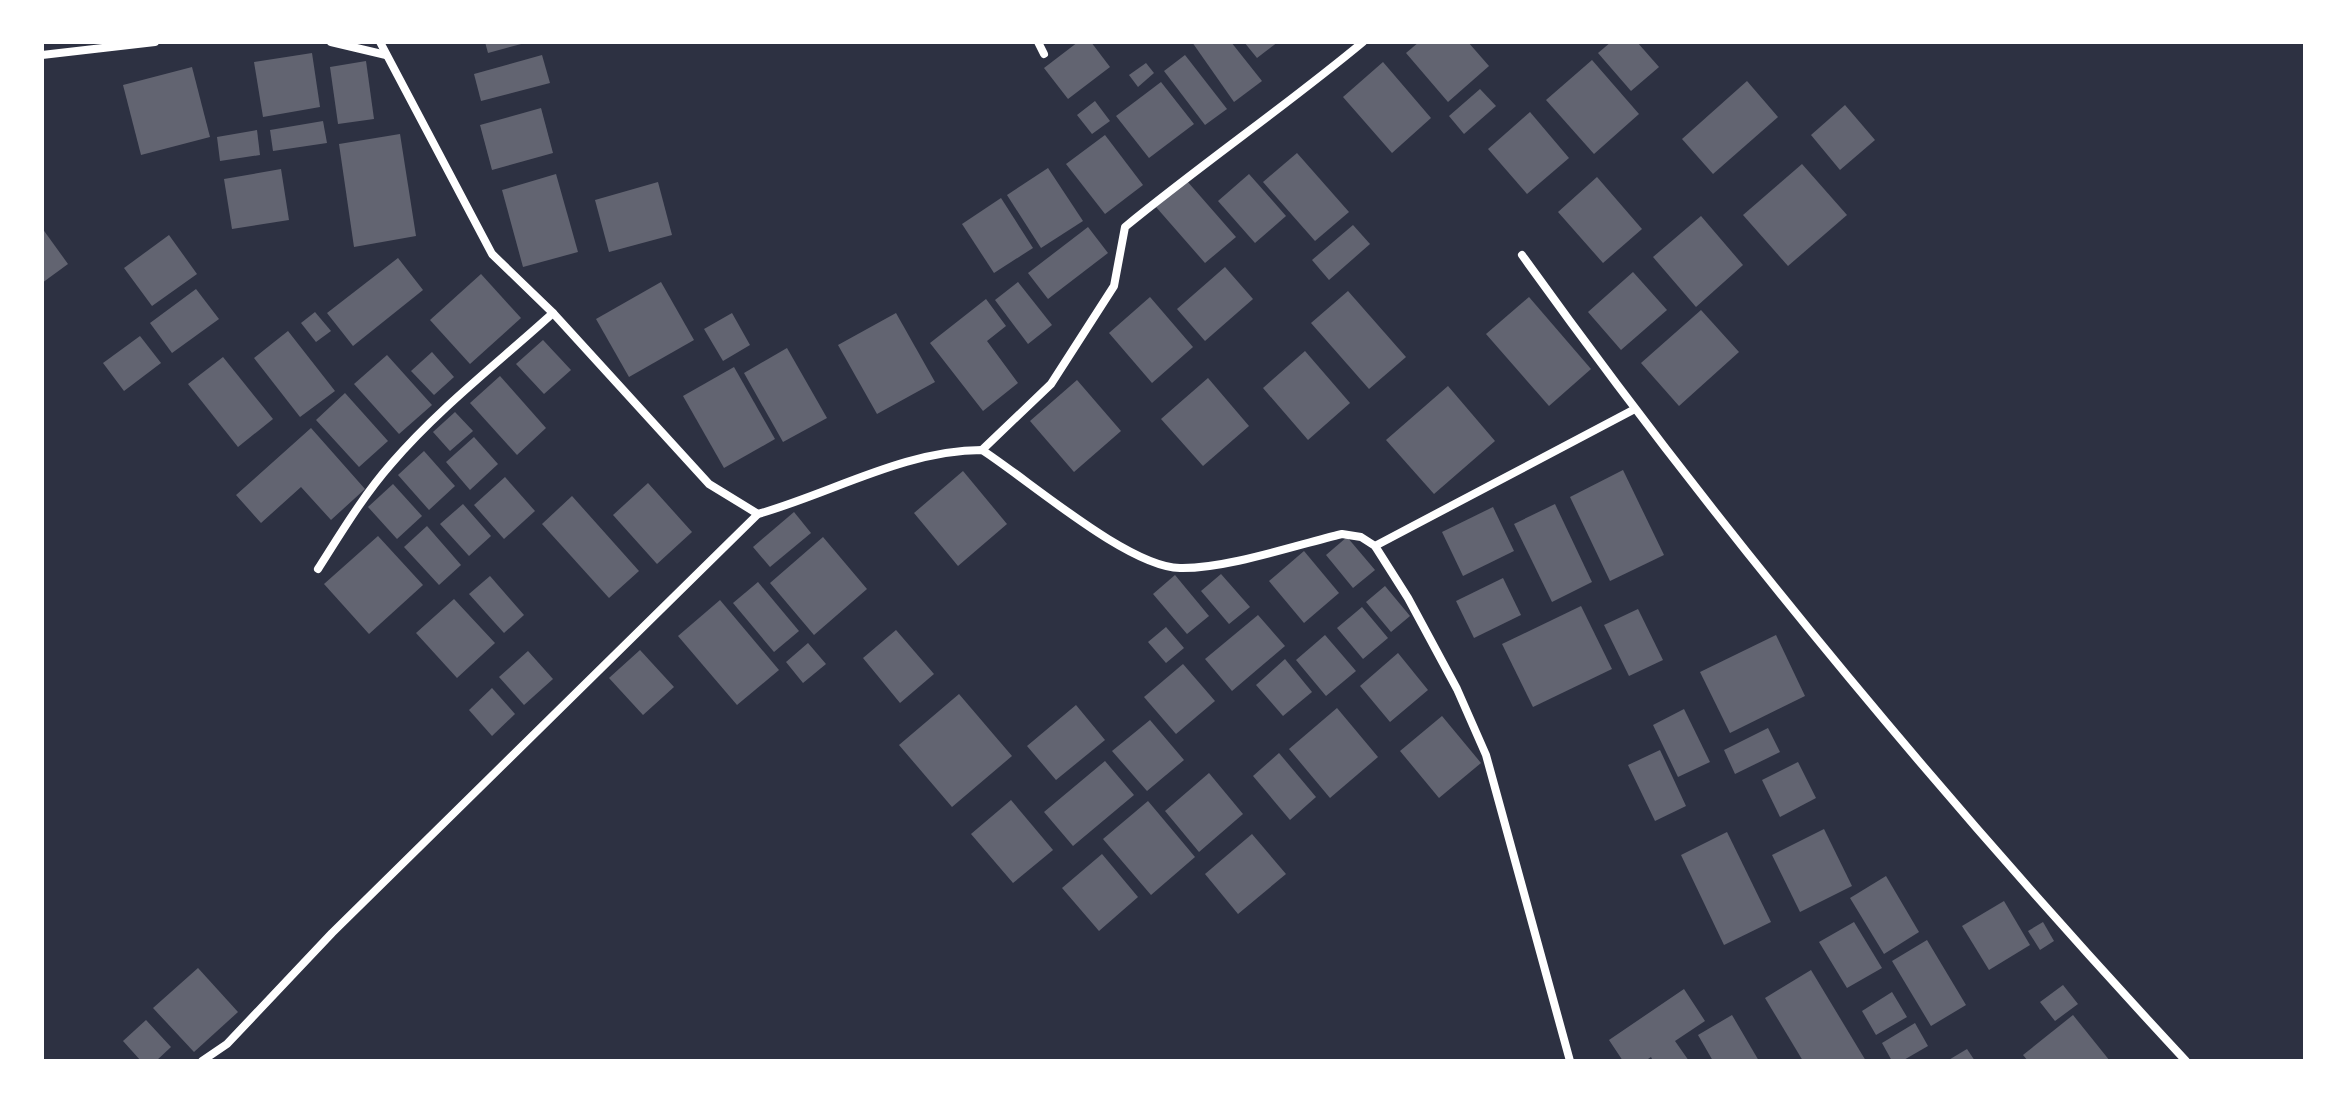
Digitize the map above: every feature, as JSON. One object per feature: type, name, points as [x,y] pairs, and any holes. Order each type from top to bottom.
[{"type":"street","points":[[42,55],[155,42]]},
{"type":"street","points":[[331,42],[386,55]]},
{"type":"street","points":[[380,42],[492,254],[553,313],[709,484],[758,514]]},
{"type":"street","points":[[1038,42],[1044,54]]},
{"type":"street","points":[[202,1061],[227,1044],[332,933],[758,514],[812,499],[926,454],[982,450],[1051,384],[1114,286],[1125,227],[1363,42]]},
{"type":"street","points":[[1522,255],[1633,410],[1877,711],[2018,879],[2186,1061]]},
{"type":"street","points":[[318,569],[360,503],[391,464],[421,432],[553,313]]},
{"type":"street","points":[[1375,546],[1633,410]]},
{"type":"street","points":[[982,450],[1102,536],[1154,564],[1180,568],[1204,566],[1342,534],[1361,537],[1375,546],[1408,598],[1457,689],[1486,755],[1570,1061]]},
{"type":"building","points":[[485,42],[525,42],[525,43],[488,53]]},
{"type":"building","points":[[1078,42],[1091,42],[1110,67],[1068,99],[1044,68]]},
{"type":"building","points":[[1192,42],[1231,42],[1262,81],[1234,102]]},
{"type":"building","points":[[1244,42],[1278,42],[1257,58]]},
{"type":"building","points":[[1419,42],[1468,42],[1489,66],[1448,102],[1406,53]]},
{"type":"building","points":[[1611,42],[1637,42],[1659,67],[1631,91],[1598,53]]},
{"type":"building","points":[[312,53],[320,107],[263,117],[254,62]]},
{"type":"building","points":[[542,55],[550,83],[481,101],[474,74]]},
{"type":"building","points":[[1185,55],[1227,109],[1205,125],[1164,71]]},
{"type":"building","points":[[1592,60],[1639,114],[1594,154],[1546,100]]},
{"type":"building","points":[[366,61],[374,119],[338,124],[330,67]]},
{"type":"building","points":[[1383,62],[1431,118],[1392,153],[1343,97]]},
{"type":"building","points":[[1146,63],[1154,73],[1138,87],[1129,75]]},
{"type":"building","points":[[192,67],[210,137],[141,155],[123,85]]},
{"type":"building","points":[[1747,81],[1778,117],[1713,174],[1682,139]]},
{"type":"building","points":[[1161,82],[1194,124],[1149,158],[1116,116]]},
{"type":"building","points":[[1480,89],[1496,106],[1464,134],[1449,116]]},
{"type":"building","points":[[1095,101],[1110,121],[1092,134],[1077,115]]},
{"type":"building","points":[[1845,105],[1875,140],[1840,170],[1811,135]]},
{"type":"building","points":[[541,108],[553,153],[492,170],[480,125]]},
{"type":"building","points":[[1530,112],[1569,158],[1527,194],[1488,149]]},
{"type":"building","points":[[323,121],[327,143],[273,151],[270,130]]},
{"type":"building","points":[[257,130],[260,155],[220,161],[217,137]]},
{"type":"building","points":[[400,134],[416,236],[354,247],[339,144]]},
{"type":"building","points":[[1105,135],[1143,185],[1105,214],[1066,164]]},
{"type":"building","points":[[1297,153],[1349,212],[1315,241],[1263,182]]},
{"type":"building","points":[[1802,164],[1847,215],[1788,266],[1743,215]]},
{"type":"building","points":[[1048,168],[1083,221],[1041,248],[1007,195]]},
{"type":"building","points":[[281,169],[289,220],[232,229],[224,179]]},
{"type":"building","points":[[556,174],[578,252],[523,267],[502,190]]},
{"type":"building","points":[[1249,174],[1286,216],[1255,243],[1218,201]]},
{"type":"building","points":[[1597,177],[1642,229],[1603,263],[1558,212]]},
{"type":"building","points":[[1187,181],[1236,237],[1205,263],[1156,207]]},
{"type":"building","points":[[658,182],[672,235],[609,252],[595,200]]},
{"type":"building","points":[[1001,198],[1033,248],[994,273],[962,224]]},
{"type":"building","points":[[1701,216],[1743,265],[1696,307],[1653,257]]},
{"type":"building","points":[[1353,225],[1370,244],[1329,280],[1312,260]]},
{"type":"building","points":[[1088,227],[1108,253],[1048,299],[1028,273]]},
{"type":"building","points":[[42,228],[68,264],[42,283]]},
{"type":"building","points":[[169,235],[197,274],[152,306],[124,268]]},
{"type":"building","points":[[398,258],[423,290],[353,346],[327,313]]},
{"type":"building","points":[[1225,267],[1253,299],[1205,341],[1177,309]]},
{"type":"building","points":[[1633,272],[1667,310],[1621,350],[1588,312]]},
{"type":"building","points":[[481,274],[521,318],[470,364],[430,320]]},
{"type":"building","points":[[661,282],[694,340],[629,377],[596,319]]},
{"type":"building","points":[[1018,282],[1052,325],[1028,344],[995,300]]},
{"type":"building","points":[[196,289],[219,319],[172,353],[150,323]]},
{"type":"building","points":[[1348,291],[1406,357],[1369,389],[1311,323]]},
{"type":"building","points":[[1150,297],[1193,347],[1152,383],[1109,333]]},
{"type":"building","points":[[1529,297],[1591,369],[1549,406],[1486,334]]},
{"type":"building","points":[[986,299],[1006,326],[987,341],[1018,383],[983,411],[930,343]]},
{"type":"building","points":[[1701,310],[1739,352],[1679,406],[1641,363]]},
{"type":"building","points":[[315,312],[331,331],[316,342],[301,323]]},
{"type":"building","points":[[732,313],[750,345],[723,361],[704,329]]},
{"type":"building","points":[[896,313],[935,382],[877,414],[838,345]]},
{"type":"building","points":[[288,331],[335,391],[300,417],[254,358]]},
{"type":"building","points":[[140,336],[161,363],[124,391],[103,363]]},
{"type":"building","points":[[543,340],[571,370],[544,394],[516,364]]},
{"type":"building","points":[[787,348],[827,418],[783,442],[744,373]]},
{"type":"building","points":[[1305,351],[1350,403],[1308,440],[1263,388]]},
{"type":"building","points":[[432,352],[454,377],[434,395],[411,371]]},
{"type":"building","points":[[387,355],[432,405],[399,434],[354,384]]},
{"type":"building","points":[[223,357],[273,419],[238,447],[188,384]]},
{"type":"building","points":[[734,367],[775,439],[724,468],[683,396]]},
{"type":"building","points":[[500,376],[546,428],[517,455],[470,403]]},
{"type":"building","points":[[1208,378],[1249,426],[1203,466],[1161,419]]},
{"type":"building","points":[[1077,380],[1121,431],[1074,472],[1030,421]]},
{"type":"building","points":[[1448,386],[1495,441],[1434,494],[1386,440]]},
{"type":"building","points":[[345,393],[388,441],[359,467],[316,420]]},
{"type":"building","points":[[455,412],[473,431],[450,451],[433,432]]},
{"type":"building","points":[[311,428],[365,489],[331,520],[301,487],[261,523],[236,495]]},
{"type":"building","points":[[474,437],[498,464],[470,490],[446,462]]},
{"type":"building","points":[[424,451],[455,486],[429,510],[398,475]]},
{"type":"building","points":[[1623,470],[1664,555],[1610,581],[1570,497]]},
{"type":"building","points":[[963,471],[1007,524],[958,566],[914,513]]},
{"type":"building","points":[[505,477],[535,511],[504,539],[474,505]]},
{"type":"building","points":[[648,483],[692,532],[657,564],[613,515]]},
{"type":"building","points":[[393,484],[422,516],[397,539],[368,507]]},
{"type":"building","points":[[572,496],[639,571],[609,598],[542,524]]},
{"type":"building","points":[[463,504],[491,536],[469,556],[440,524]]},
{"type":"building","points":[[1555,504],[1592,582],[1552,602],[1514,524]]},
{"type":"building","points":[[1493,507],[1514,551],[1463,576],[1442,532]]},
{"type":"building","points":[[794,512],[811,533],[770,567],[753,547]]},
{"type":"building","points":[[427,526],[461,565],[439,585],[404,547]]},
{"type":"building","points":[[378,536],[423,585],[369,634],[324,584]]},
{"type":"building","points":[[823,537],[867,589],[814,635],[770,583]]},
{"type":"building","points":[[1347,537],[1375,570],[1353,588],[1326,555]]},
{"type":"building","points":[[1304,551],[1339,593],[1304,623],[1269,581]]},
{"type":"building","points":[[1221,574],[1250,607],[1229,624],[1201,591]]},
{"type":"building","points":[[1175,575],[1209,616],[1187,634],[1153,594]]},
{"type":"building","points":[[490,576],[524,615],[504,633],[469,594]]},
{"type":"building","points":[[1503,578],[1521,615],[1474,638],[1456,601]]},
{"type":"building","points":[[758,582],[799,631],[774,652],[733,603]]},
{"type":"building","points":[[1385,586],[1410,616],[1391,632],[1366,602]]},
{"type":"building","points":[[454,599],[495,643],[457,678],[416,633]]},
{"type":"building","points":[[720,600],[779,670],[737,705],[678,636]]},
{"type":"building","points":[[1581,606],[1612,669],[1533,707],[1502,644]]},
{"type":"building","points":[[1362,607],[1388,638],[1363,659],[1337,628]]},
{"type":"building","points":[[1638,609],[1663,660],[1629,676],[1604,625]]},
{"type":"building","points":[[1258,615],[1285,646],[1232,691],[1205,659]]},
{"type":"building","points":[[1166,627],[1184,648],[1166,663],[1148,642]]},
{"type":"building","points":[[896,630],[934,674],[900,703],[863,658]]},
{"type":"building","points":[[1325,635],[1356,671],[1326,696],[1296,660]]},
{"type":"building","points":[[1776,635],[1805,696],[1730,733],[1700,672]]},
{"type":"building","points":[[808,643],[826,664],[803,683],[786,662]]},
{"type":"building","points":[[640,650],[674,687],[643,715],[609,678]]},
{"type":"building","points":[[528,651],[553,679],[524,705],[499,677]]},
{"type":"building","points":[[1398,653],[1428,690],[1390,722],[1360,686]]},
{"type":"building","points":[[1285,659],[1312,692],[1283,716],[1256,685]]},
{"type":"building","points":[[1183,664],[1215,701],[1176,734],[1144,697]]},
{"type":"building","points":[[492,688],[515,714],[492,736],[469,710]]},
{"type":"building","points":[[959,694],[1012,756],[952,807],[899,745]]},
{"type":"building","points":[[1076,705],[1105,740],[1056,780],[1027,746]]},
{"type":"building","points":[[1337,708],[1378,757],[1330,798],[1289,749]]},
{"type":"building","points":[[1684,709],[1710,762],[1678,777],[1653,725]]},
{"type":"building","points":[[1442,716],[1481,763],[1439,798],[1400,751]]},
{"type":"building","points":[[1150,720],[1184,760],[1147,791],[1112,751]]},
{"type":"building","points":[[1768,728],[1780,752],[1735,774],[1724,750]]},
{"type":"building","points":[[1660,750],[1686,806],[1655,821],[1628,765]]},
{"type":"building","points":[[1279,753],[1316,797],[1290,820],[1253,776]]},
{"type":"building","points":[[1105,761],[1134,795],[1073,846],[1044,812]]},
{"type":"building","points":[[1798,762],[1816,798],[1780,817],[1762,780]]},
{"type":"building","points":[[1209,773],[1243,814],[1199,852],[1165,811]]},
{"type":"building","points":[[1011,800],[1053,850],[1013,883],[971,834]]},
{"type":"building","points":[[1148,801],[1195,857],[1151,895],[1103,839]]},
{"type":"building","points":[[1824,829],[1852,886],[1800,912],[1772,855]]},
{"type":"building","points":[[1727,832],[1771,922],[1724,945],[1681,855]]},
{"type":"building","points":[[1252,834],[1286,874],[1238,914],[1205,874]]},
{"type":"building","points":[[1102,854],[1138,897],[1099,931],[1062,888]]},
{"type":"building","points":[[1886,876],[1919,932],[1884,954],[1850,898]]},
{"type":"building","points":[[2004,901],[2030,945],[1989,970],[1962,926]]},
{"type":"building","points":[[1854,922],[1882,968],[1847,988],[1819,942]]},
{"type":"building","points":[[2043,922],[2054,941],[2040,950],[2028,931]]},
{"type":"building","points":[[1927,940],[1966,1005],[1931,1026],[1892,961]]},
{"type":"building","points":[[198,968],[238,1012],[194,1052],[153,1008]]},
{"type":"building","points":[[1811,970],[1866,1061],[1803,1061],[1765,998]]},
{"type":"building","points":[[2063,985],[2078,1004],[2055,1021],[2040,1002]]},
{"type":"building","points":[[1684,989],[1705,1021],[1675,1041],[1689,1061],[1653,1061],[1651,1057],[1645,1061],[1623,1061],[1609,1040]]},
{"type":"building","points":[[1892,992],[1907,1017],[1876,1035],[1862,1011]]},
{"type":"building","points":[[1732,1015],[1759,1061],[1713,1061],[1698,1035]]},
{"type":"building","points":[[2073,1015],[2110,1061],[2028,1061],[2023,1055]]},
{"type":"building","points":[[146,1020],[171,1047],[156,1061],[141,1061],[123,1041]]},
{"type":"building","points":[[1915,1023],[1928,1046],[1902,1061],[1892,1061],[1882,1043]]},
{"type":"building","points":[[1967,1049],[1975,1061],[1947,1061]]}]
